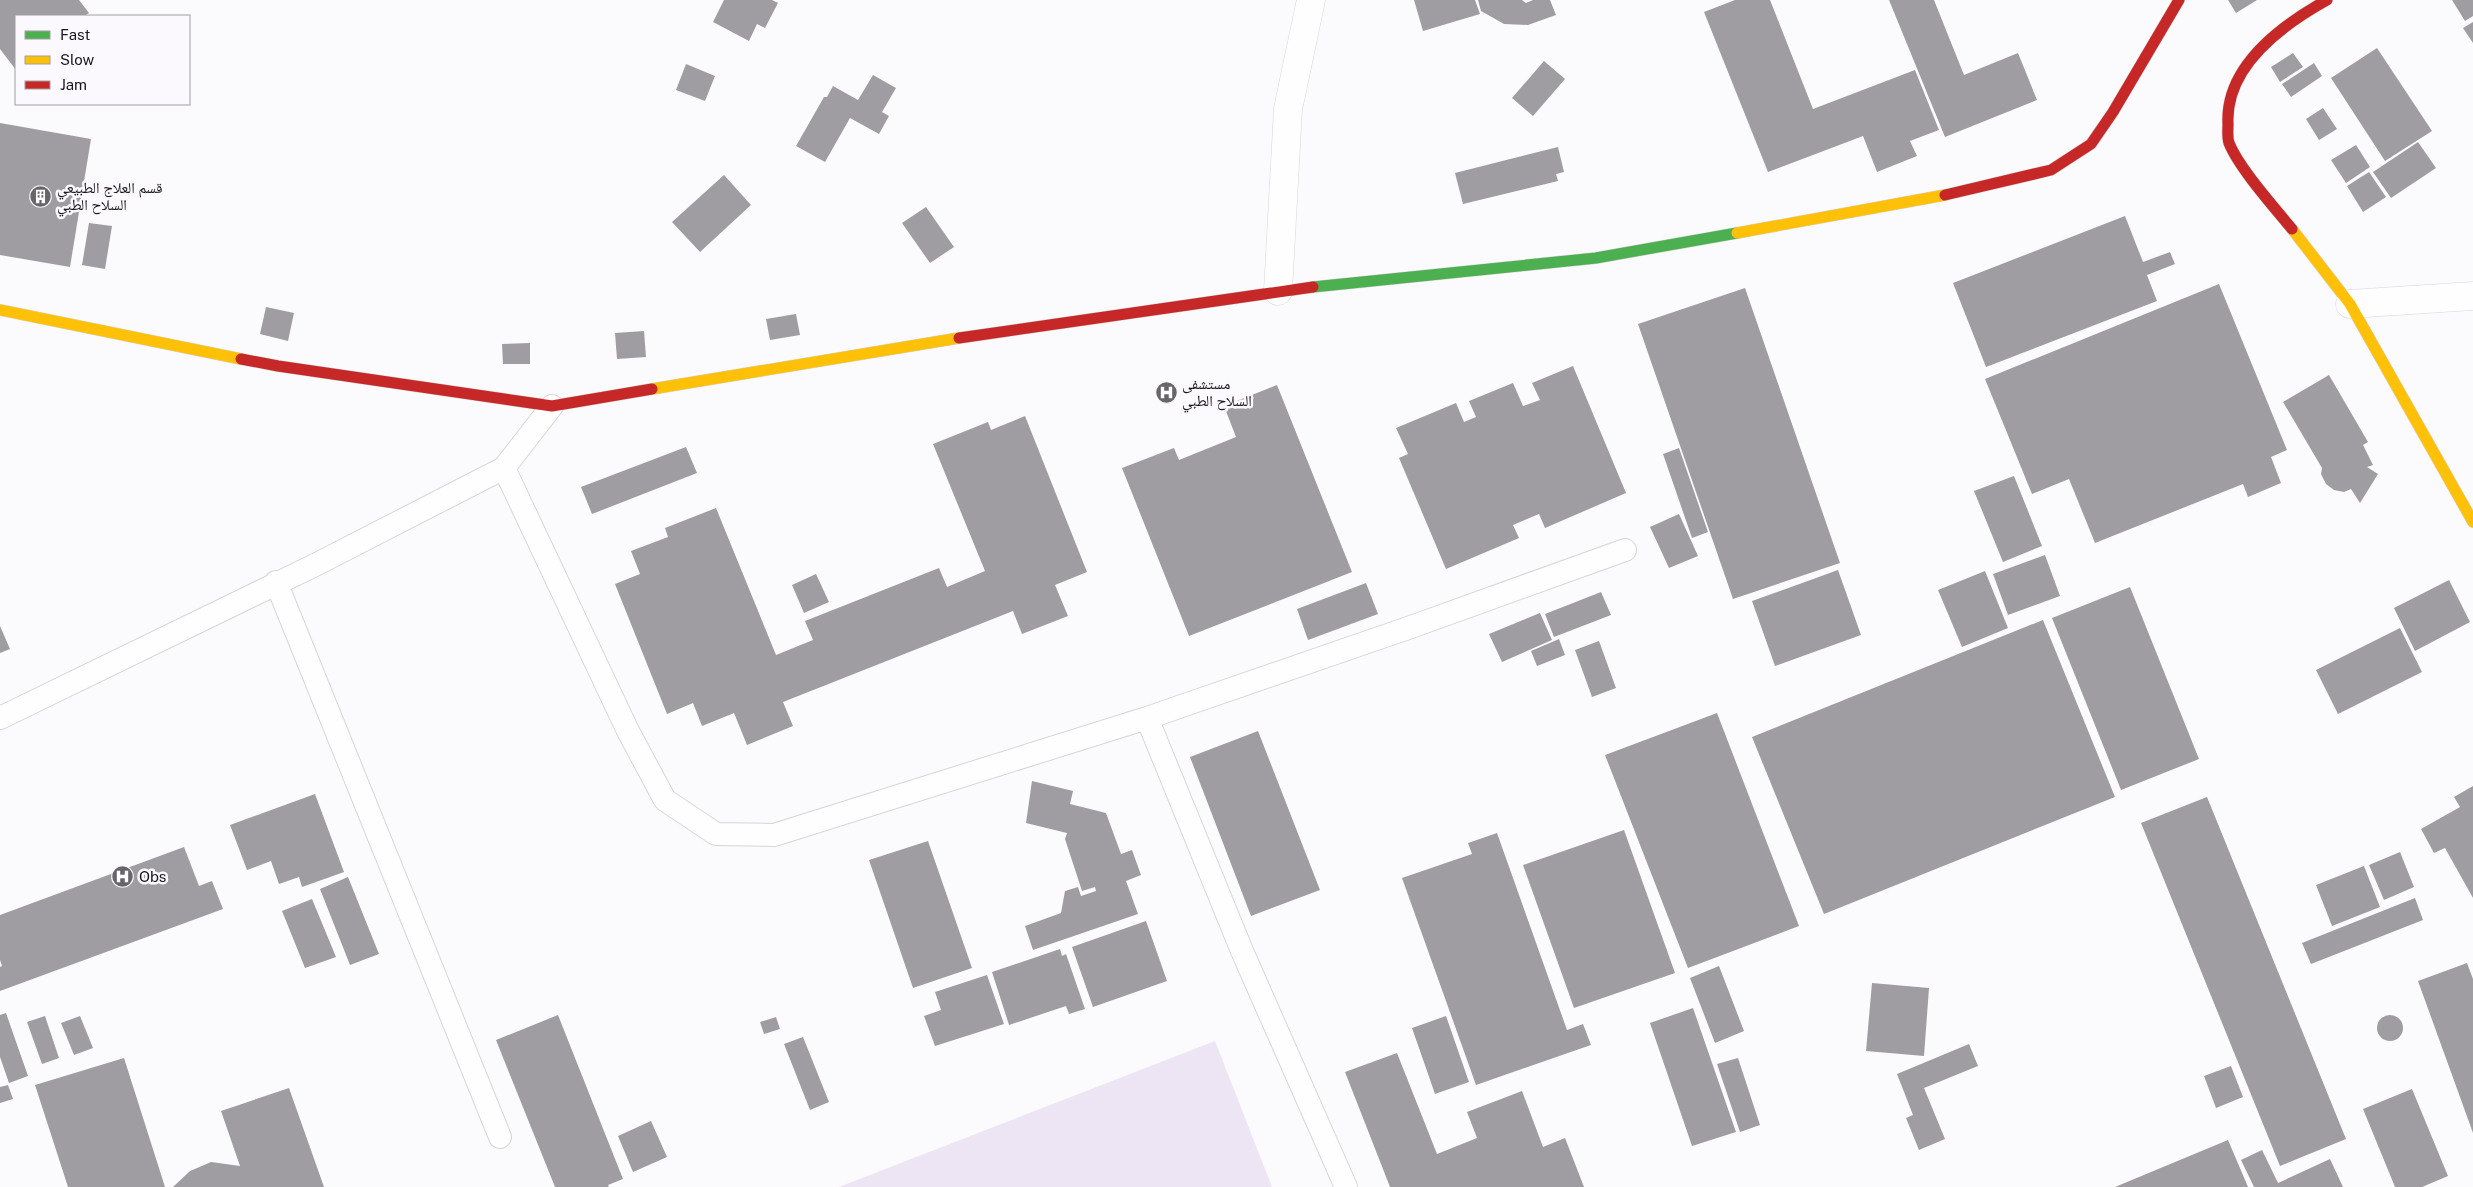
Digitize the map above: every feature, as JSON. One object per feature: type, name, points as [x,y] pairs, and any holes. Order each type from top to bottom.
[{"type":"street","points":[[1278,291],[1288,109],[1311,0]]},
{"type":"street","points":[[0,310],[278,366],[552,406],[865,352],[1278,291],[1596,258],[1913,202],[2051,170],[2091,144],[2113,112],[2178,0]]},
{"type":"street","points":[[2326,0],[2307,11],[2263,46],[2241,73],[2227,106],[2229,142],[2250,176],[2272,206],[2350,304],[2473,522]]},
{"type":"street","points":[[2350,304],[2473,296]]},
{"type":"lane","points":[[0,718],[276,582],[317,564],[504,468],[552,406]]},
{"type":"lane","points":[[504,468],[628,731],[665,800],[716,834],[774,835],[1146,718],[1411,627],[1625,550]]},
{"type":"lane","points":[[276,582],[500,1138]]},
{"type":"lane","points":[[1146,718],[1242,951],[1346,1187]]},
{"type":"shaded area","points":[[1215,1041],[1272,1187],[839,1187]]},
{"type":"building","points":[[0,0],[79,0],[89,13],[86,15],[15,15],[15,69],[0,49]]},
{"type":"building","points":[[724,0],[772,0],[778,3],[765,28],[757,24],[749,41],[713,22]]},
{"type":"building","points":[[1414,0],[1475,0],[1480,14],[1423,31]]},
{"type":"building","points":[[1478,0],[1522,0],[1526,3],[1533,0],[1550,0],[1556,15],[1528,25],[1504,24],[1481,11]]},
{"type":"building","points":[[1735,0],[1770,0],[1813,109],[1915,70],[1939,130],[1910,141],[1917,156],[1877,172],[1863,136],[1768,172],[1704,12]]},
{"type":"building","points":[[1889,0],[1934,0],[1964,75],[2018,53],[2037,100],[1945,137]]},
{"type":"building","points":[[2228,0],[2257,0],[2236,13]]},
{"type":"building","points":[[2452,0],[2473,0],[2473,16],[2465,21]]},
{"type":"building","points":[[2473,22],[2473,43],[2463,28]]},
{"type":"building","points":[[2377,48],[2432,131],[2385,161],[2331,78]]},
{"type":"building","points":[[2293,53],[2303,67],[2280,82],[2271,67]]},
{"type":"building","points":[[1544,61],[1565,79],[1533,116],[1512,98]]},
{"type":"building","points":[[2314,63],[2322,76],[2291,97],[2282,84]]},
{"type":"building","points":[[686,64],[715,76],[705,101],[676,90]]},
{"type":"building","points":[[873,75],[896,88],[882,112],[889,116],[879,134],[850,118],[825,162],[796,146],[824,97],[827,97],[833,86],[858,100]]},
{"type":"building","points":[[2323,108],[2337,129],[2319,140],[2306,119]]},
{"type":"building","name":"قسم العلاج الطبيعي السلاح الطبي","points":[[0,123],[91,139],[70,267],[0,255]]},
{"type":"building","points":[[2418,142],[2436,168],[2391,198],[2373,172]]},
{"type":"building","points":[[2356,145],[2370,167],[2346,183],[2331,160]]},
{"type":"building","points":[[1558,147],[1564,172],[1556,174],[1558,181],[1463,204],[1455,173]]},
{"type":"building","points":[[2369,172],[2386,197],[2363,212],[2347,186]]},
{"type":"building","points":[[724,175],[751,205],[700,252],[672,222]]},
{"type":"building","points":[[926,207],[954,247],[930,263],[902,223]]},
{"type":"building","points":[[2125,216],[2143,262],[2170,252],[2175,264],[2147,275],[2157,301],[1986,367],[1953,283]]},
{"type":"building","points":[[89,223],[112,226],[105,269],[82,265]]},
{"type":"building","points":[[2219,284],[2287,450],[2271,457],[2281,483],[2248,497],[2243,484],[2095,543],[2069,479],[2032,494],[1985,379]]},
{"type":"building","points":[[1745,288],[1840,563],[1733,599],[1638,324]]},
{"type":"building","points":[[266,307],[294,313],[288,341],[260,334]]},
{"type":"building","points":[[796,314],[800,335],[770,340],[766,319]]},
{"type":"building","points":[[644,331],[646,357],[617,359],[615,333]]},
{"type":"building","points":[[530,343],[530,364],[503,364],[502,344]]},
{"type":"building","points":[[1573,366],[1626,493],[1545,528],[1539,514],[1513,525],[1519,538],[1446,569],[1399,458],[1408,454],[1396,428],[1456,403],[1464,422],[1476,417],[1469,401],[1513,383],[1523,406],[1540,400],[1532,383]]},
{"type":"building","points":[[2329,375],[2368,442],[2363,445],[2373,465],[2367,467],[2378,474],[2360,503],[2351,489],[2344,492],[2334,490],[2326,484],[2321,474],[2322,468],[2283,402]]},
{"type":"building","points":[[1277,385],[1352,572],[1189,636],[1122,468],[1174,448],[1179,460],[1236,437],[1224,406]]},
{"type":"building","points":[[1025,416],[1087,572],[1055,585],[1068,616],[1022,634],[1013,611],[783,702],[793,726],[747,745],[734,713],[702,726],[693,703],[667,714],[615,584],[640,574],[631,551],[668,537],[665,528],[716,508],[776,655],[813,640],[805,621],[939,568],[947,587],[985,571],[933,444],[988,422],[991,430]]},
{"type":"building","points":[[686,447],[697,473],[592,514],[581,487]]},
{"type":"building","points":[[1679,448],[1708,532],[1692,538],[1663,454]]},
{"type":"building","points":[[2014,476],[2042,546],[2003,562],[1974,491]]},
{"type":"building","points":[[1679,514],[1698,556],[1669,568],[1650,527]]},
{"type":"building","points":[[2045,555],[2060,596],[2008,615],[1993,574]]},
{"type":"building","points":[[1838,570],[1861,635],[1775,666],[1752,601]]},
{"type":"building","points":[[1985,571],[2008,628],[1962,647],[1938,590]]},
{"type":"building","points":[[816,574],[829,602],[804,613],[792,585]]},
{"type":"building","points":[[2449,580],[2470,622],[2415,651],[2394,608]]},
{"type":"building","points":[[1366,583],[1378,614],[1308,640],[1297,609]]},
{"type":"building","points":[[2130,587],[2199,759],[2121,790],[2052,618]]},
{"type":"building","points":[[1601,592],[1611,615],[1554,637],[1545,614]]},
{"type":"building","points":[[1540,613],[1552,640],[1502,662],[1489,634]]},
{"type":"building","points":[[2043,620],[2115,797],[1824,914],[1752,737]]},
{"type":"building","points":[[0,626],[10,649],[0,653]]},
{"type":"building","points":[[2400,628],[2422,672],[2338,714],[2316,670]]},
{"type":"building","points":[[1559,639],[1565,655],[1537,666],[1531,651]]},
{"type":"building","points":[[1599,641],[1616,688],[1592,697],[1575,650]]},
{"type":"building","points":[[1717,713],[1799,926],[1688,968],[1605,755]]},
{"type":"building","points":[[1258,731],[1320,890],[1251,916],[1190,757]]},
{"type":"building","points":[[1032,781],[1073,791],[1070,804],[1106,813],[1121,854],[1132,850],[1141,875],[1126,881],[1138,914],[1033,950],[1025,926],[1061,913],[1065,891],[1078,887],[1081,896],[1096,891],[1095,887],[1082,891],[1065,839],[1067,833],[1026,823]]},
{"type":"building","points":[[2473,786],[2473,898],[2445,848],[2434,853],[2421,829],[2460,807],[2454,797]]},
{"type":"building","points":[[315,794],[344,872],[302,887],[299,877],[279,884],[271,861],[247,870],[230,825]]},
{"type":"building","points":[[2207,797],[2346,1139],[2280,1166],[2141,823]]},
{"type":"building","points":[[1624,830],[1675,973],[1574,1008],[1523,865]]},
{"type":"building","points":[[1497,833],[1567,1030],[1583,1024],[1591,1045],[1476,1085],[1402,878],[1472,854],[1468,843]]},
{"type":"building","points":[[928,841],[972,968],[913,988],[869,860]]},
{"type":"building","points":[[184,847],[199,886],[212,881],[223,909],[0,991],[0,967],[2,966],[0,960],[0,915]]},
{"type":"building","points":[[2400,852],[2414,887],[2384,900],[2369,865]]},
{"type":"building","points":[[2364,866],[2380,907],[2332,926],[2316,885]]},
{"type":"building","points":[[348,877],[379,954],[350,965],[320,889]]},
{"type":"building","points":[[2415,898],[2423,920],[2311,964],[2302,943]]},
{"type":"building","points":[[312,899],[336,957],[305,968],[282,911]]},
{"type":"building","points":[[1146,921],[1167,981],[1093,1007],[1072,947]]},
{"type":"building","points":[[1060,949],[1062,956],[1066,954],[1085,1009],[1069,1014],[1066,1006],[1009,1025],[992,972]]},
{"type":"building","points":[[2467,963],[2473,979],[2473,1133],[2418,981]]},
{"type":"building","points":[[1719,966],[1744,1031],[1715,1043],[1690,978]]},
{"type":"building","points":[[987,975],[1004,1024],[935,1046],[924,1016],[941,1010],[935,992]]},
{"type":"building","points":[[1872,983],[1929,988],[1924,1056],[1866,1051]]},
{"type":"building","points":[[1693,1008],[1736,1132],[1692,1146],[1650,1023]]},
{"type":"building","points":[[6,1013],[28,1076],[9,1083],[0,1057],[0,1015]]},
{"type":"building","points":[[558,1015],[623,1179],[608,1185],[609,1187],[555,1187],[496,1040]]},
{"type":"building","points":[[2390,1015],[2399,1019],[2403,1028],[2399,1037],[2390,1041],[2381,1037],[2377,1028],[2381,1019]]},
{"type":"building","points":[[45,1016],[59,1058],[42,1064],[27,1022]]},
{"type":"building","points":[[80,1016],[93,1048],[74,1055],[61,1023]]},
{"type":"building","points":[[1446,1016],[1469,1082],[1435,1094],[1412,1028]]},
{"type":"building","points":[[776,1017],[780,1029],[764,1034],[760,1022]]},
{"type":"building","points":[[803,1037],[829,1102],[810,1110],[784,1044]]},
{"type":"building","points":[[1969,1044],[1978,1066],[1924,1088],[1945,1139],[1919,1150],[1906,1118],[1913,1115],[1897,1074]]},
{"type":"building","points":[[1397,1053],[1437,1154],[1477,1138],[1467,1112],[1522,1091],[1543,1147],[1565,1138],[1584,1187],[1390,1187],[1345,1072]]},
{"type":"building","points":[[124,1058],[165,1187],[68,1187],[35,1085]]},
{"type":"building","points":[[1738,1058],[1760,1125],[1740,1132],[1717,1064]]},
{"type":"building","points":[[2231,1066],[2243,1097],[2216,1108],[2204,1076]]},
{"type":"building","points":[[8,1085],[13,1099],[0,1103],[0,1087]]},
{"type":"building","points":[[289,1088],[324,1187],[173,1187],[190,1171],[211,1162],[240,1166],[221,1111]]},
{"type":"building","points":[[2412,1089],[2448,1176],[2422,1187],[2395,1187],[2363,1109]]},
{"type":"building","points":[[651,1121],[667,1157],[633,1172],[618,1136]]},
{"type":"building","points":[[2228,1140],[2248,1187],[2115,1187]]},
{"type":"building","points":[[2262,1150],[2278,1183],[2330,1159],[2343,1187],[2254,1187],[2241,1160]]},
{"type":"traffic: fast","points":[[1313,287],[1596,258],[1737,233]]},
{"type":"traffic: slow","points":[[1737,233],[1945,195]]},
{"type":"traffic: slow","points":[[2292,229],[2350,304],[2473,522]]},
{"type":"traffic: slow","points":[[0,310],[241,359]]},
{"type":"traffic: slow","points":[[652,389],[959,338]]},
{"type":"traffic: jam","points":[[1945,195],[2051,170],[2091,144],[2113,112],[2179,0]]},
{"type":"traffic: jam","points":[[2292,229],[2241,164],[2229,143],[2230,103],[2236,84],[2246,66],[2260,50],[2292,22],[2327,0]]},
{"type":"traffic: jam","points":[[959,338],[1313,287]]},
{"type":"traffic: jam","points":[[241,359],[552,406],[652,389]]},
{"type":"place","name":"قسم العلاج الطبيعي السلاح الطبي","points":[[41,197]]},
{"type":"place","name":"مستشفى السلاح الطبي","points":[[1166,393]]},
{"type":"place","name":"Obs","points":[[123,877]]}]
